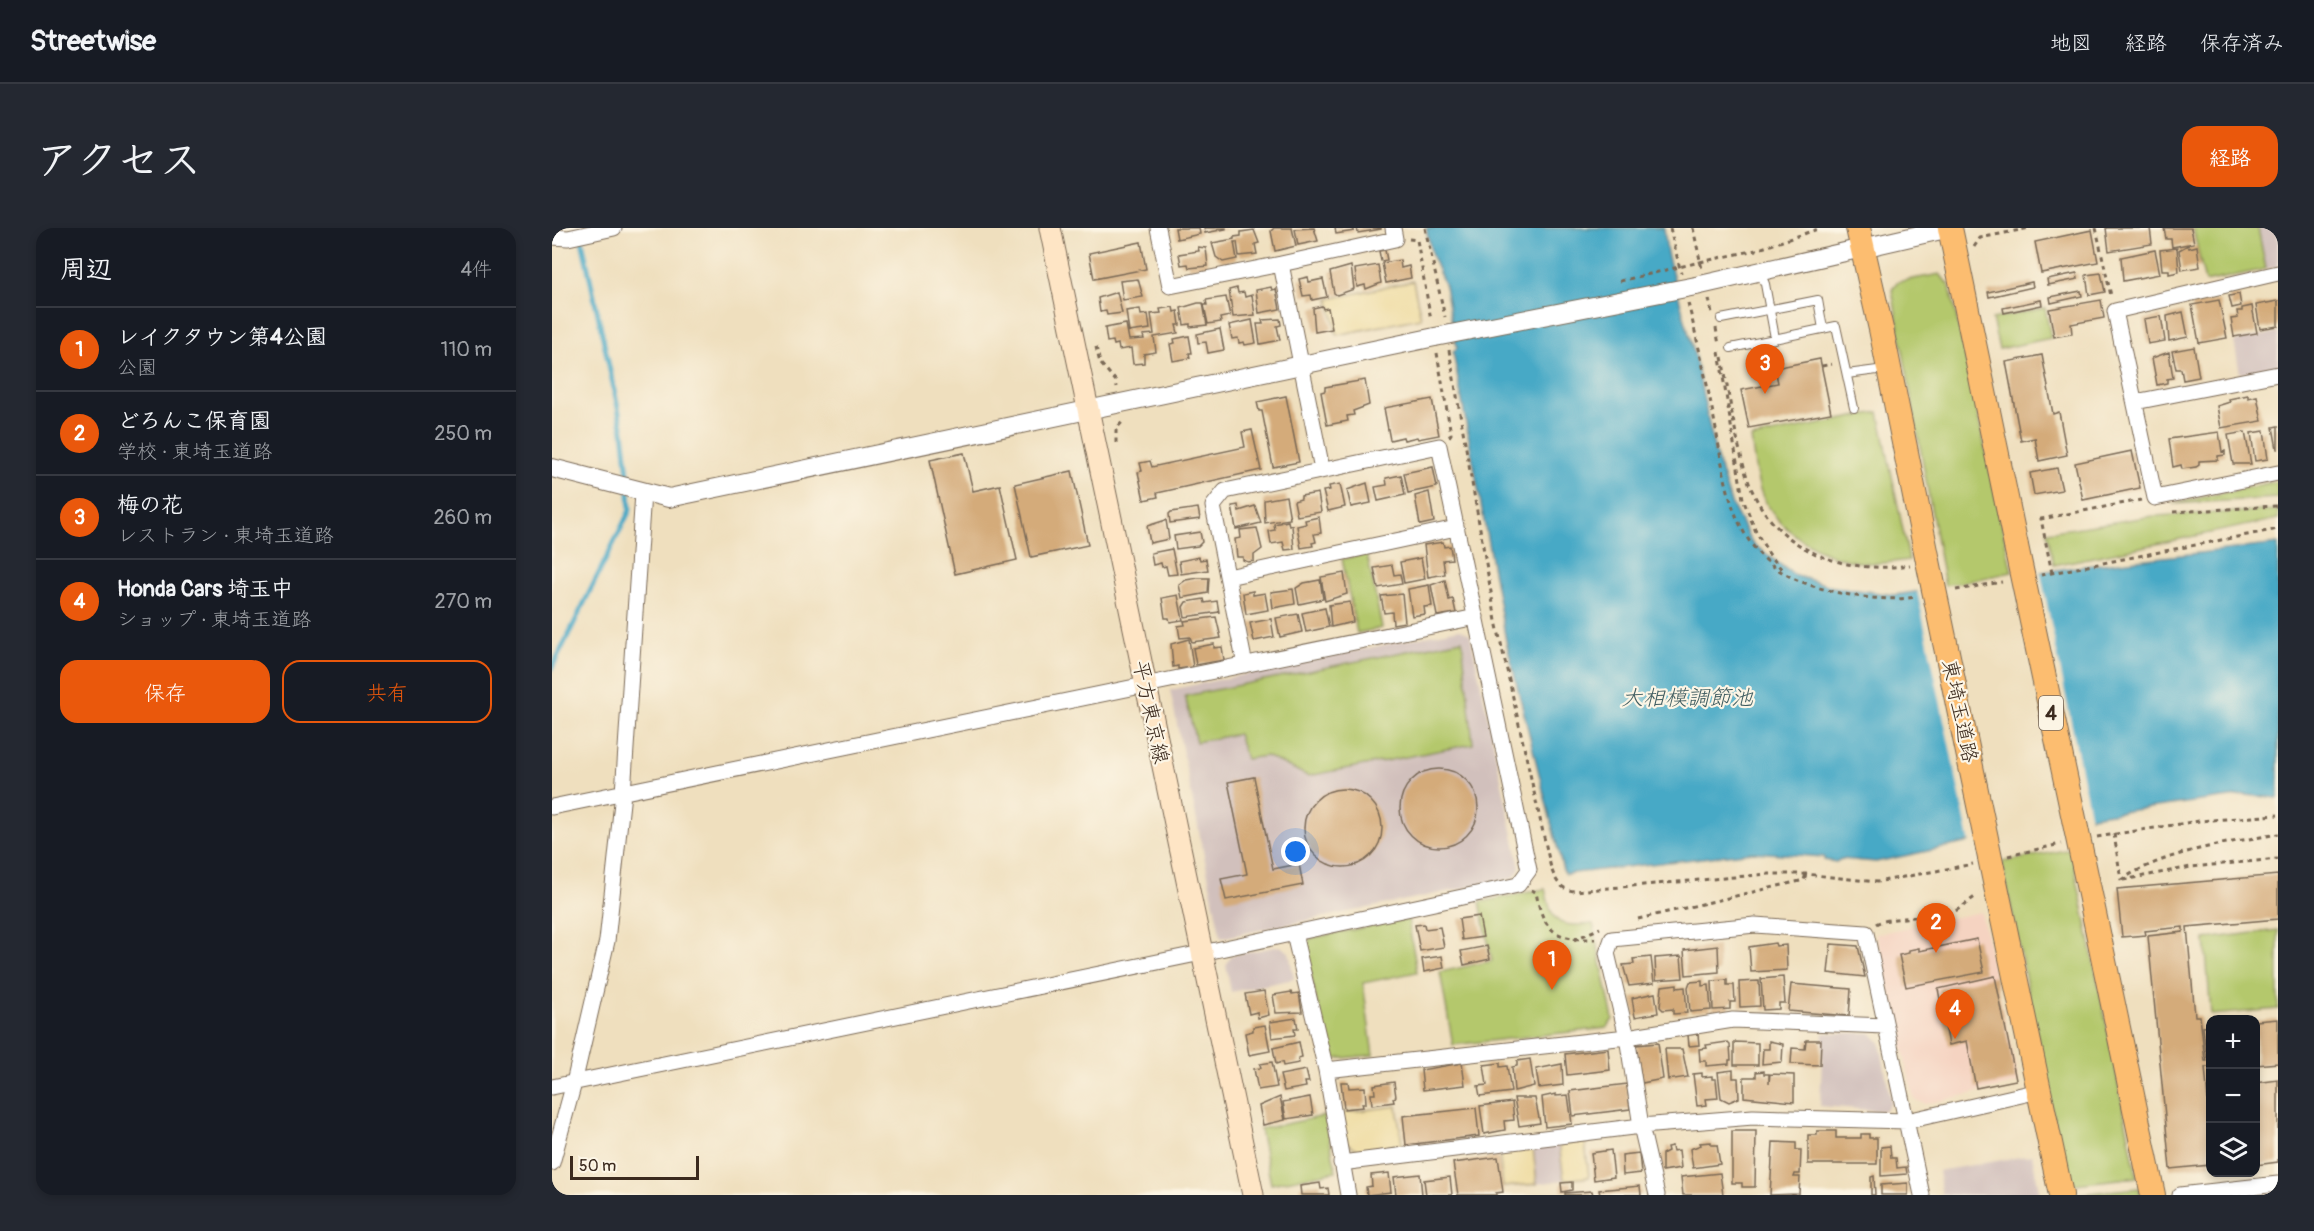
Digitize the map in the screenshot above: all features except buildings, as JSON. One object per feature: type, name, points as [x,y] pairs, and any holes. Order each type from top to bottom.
[{"type":"highway","name":"4","points":[[1950,228],[2153,1195]]},
{"type":"highway","name":"東埼玉道路","points":[[1860,238],[1890,369],[1920,563],[1988,895],[2039,1091],[2061,1195]]},
{"type":"main road","name":"平方東京線","points":[[1050,228],[1253,1195]]},
{"type":"street","points":[[552,237],[568,238],[614,228]]},
{"type":"street","points":[[1158,228],[1170,286],[1395,239],[1393,228]]},
{"type":"street","points":[[552,468],[669,498],[1302,364],[1441,339],[1760,272],[1860,238],[1950,228]]},
{"type":"street","points":[[1281,264],[1322,470]]},
{"type":"street","points":[[2278,273],[2115,310],[2155,498],[2278,473]]},
{"type":"street","points":[[2135,402],[2278,374]]},
{"type":"street","points":[[552,1087],[1294,934],[1518,885],[1529,870],[1439,446],[1225,490],[1213,506],[1245,665]]},
{"type":"street","points":[[552,1163],[608,941],[623,793],[641,492]]},
{"type":"street","points":[[1228,577],[1456,528]]},
{"type":"street","points":[[552,807],[1476,617]]},
{"type":"street","points":[[1657,1195],[1641,1126],[1627,1037],[1607,953],[1611,932],[1755,925],[1866,933],[1922,1195]]},
{"type":"street","points":[[1294,934],[1326,1070],[1348,1195]]},
{"type":"street","points":[[1326,1070],[1627,1037],[1733,1020],[1886,1026]]},
{"type":"street","points":[[1341,1163],[1641,1126],[1753,1117],[1907,1121],[2039,1091]]},
{"type":"street","points":[[2180,1195],[2278,1184]]},
{"type":"lane","points":[[1760,272],[1775,339]]},
{"type":"lane","points":[[1721,319],[1818,300],[1823,329]]},
{"type":"lane","points":[[1731,348],[1836,326],[1854,408]]},
{"type":"lane","points":[[1847,375],[1890,369]]},
{"type":"path","points":[[1425,228],[1445,319]]},
{"type":"path","points":[[1693,228],[1700,262],[1701,284],[1746,476],[1759,504],[1773,525],[1805,551],[1833,563],[1875,568],[1920,563]]},
{"type":"path","points":[[1700,262],[1756,250],[1821,228]]},
{"type":"path","points":[[1980,238],[2030,228]]},
{"type":"path","points":[[2096,228],[2115,310]]},
{"type":"path","points":[[1417,240],[1441,339],[1496,621],[1550,864],[1558,884],[1567,891],[1575,891],[1769,874],[1806,874],[1877,882],[1983,862]]},
{"type":"path","points":[[1439,446],[1452,434],[1441,339]]},
{"type":"path","points":[[1095,340],[1100,363],[1116,381]]},
{"type":"path","points":[[1718,352],[1743,499],[1760,540],[1788,577]]},
{"type":"path","points":[[2052,573],[2041,519],[2155,498],[2157,513],[2278,506]]},
{"type":"path","points":[[2093,838],[2199,821],[2278,814]]},
{"type":"path","points":[[2114,834],[2121,880]]},
{"type":"path","points":[[2121,880],[2135,871],[2189,853],[2278,834]]},
{"type":"path","points":[[2004,857],[2063,844]]},
{"type":"path","points":[[2121,880],[2191,867],[2278,859]]},
{"type":"path","points":[[1631,921],[1804,880],[1806,874]]},
{"type":"path","points":[[1518,885],[1536,892],[1543,915],[1551,929],[1566,938],[1574,940],[1611,932]]},
{"type":"path","points":[[1866,933],[1881,920],[1908,919],[1957,910],[1988,895]]},
{"type":"path","points":[[1574,940],[1611,932]]},
{"type":"shaded area","points":[[2258,228],[2278,228],[2278,267],[2266,269]]},
{"type":"shaded area","points":[[2278,332],[2278,367],[2240,374],[2234,341]]},
{"type":"shaded area","points":[[1459,629],[1470,634],[1520,868],[1514,878],[1221,938],[1170,690]]},
{"type":"shaded area","points":[[1981,912],[2019,1083],[1925,1104],[1914,1099],[1876,934]]},
{"type":"shaded area","points":[[1280,946],[1289,952],[1294,979],[1231,992],[1226,965],[1232,955]]},
{"type":"shaded area","points":[[1823,1033],[1871,1033],[1880,1042],[1891,1103],[1884,1111],[1820,1106]]},
{"type":"shaded area","points":[[1559,1144],[1564,1180],[1537,1184],[1533,1147]]},
{"type":"shaded area","points":[[2032,1155],[2040,1195],[1942,1195],[1938,1171]]},
{"type":"green space","points":[[2193,228],[2258,228],[2266,269],[2205,282]]},
{"type":"green space","points":[[1940,274],[1950,287],[2012,572],[1945,586],[1892,290],[1897,282]]},
{"type":"green space","points":[[2045,308],[2051,338],[1999,349],[1992,319]]},
{"type":"green space","points":[[1879,412],[1909,560],[1872,563],[1840,558],[1824,552],[1795,535],[1782,524],[1771,511],[1760,490],[1751,438]]},
{"type":"green space","points":[[2278,481],[2278,498],[2172,504]]},
{"type":"green space","points":[[2278,510],[2278,519],[2054,565],[2047,532],[2154,516]]},
{"type":"green space","points":[[1367,554],[1382,628],[1357,633],[1342,559]]},
{"type":"green space","points":[[1462,640],[1473,744],[1308,776],[1266,756],[1246,759],[1238,734],[1196,742],[1185,696]]},
{"type":"green space","points":[[2071,849],[2137,1177],[2067,1185],[2002,862]]},
{"type":"green space","points":[[1545,889],[1551,910],[1558,921],[1571,925],[1593,924],[1613,1019],[1607,1028],[1453,1045],[1440,972],[1492,961],[1480,902]]},
{"type":"green space","points":[[1408,919],[1417,972],[1363,983],[1373,1055],[1334,1059],[1327,1053],[1305,946],[1311,938]]},
{"type":"green space","points":[[2278,930],[2278,1009],[2211,1015],[2205,939]]},
{"type":"green space","points":[[1325,1116],[1336,1171],[1271,1184],[1260,1129]]},
{"type":"green space","points":[[2139,1188],[2141,1195],[2069,1195]]},
{"type":"sand","points":[[1413,281],[1421,318],[1337,335],[1329,299]]},
{"type":"sand","points":[[1397,1106],[1402,1144],[1358,1150],[1345,1142],[1341,1113]]},
{"type":"sand","points":[[1585,1141],[1589,1177],[1564,1180],[1559,1144]]},
{"type":"sand","points":[[1533,1147],[1537,1184],[1503,1187],[1499,1151]]},
{"type":"water","name":"大相模調節池","points":[[1426,228],[1664,228],[1667,253],[1694,353],[1715,452],[1731,503],[1752,543],[1794,575],[1834,587],[1895,595],[2067,568],[2278,544],[2278,798],[2245,795],[2097,815],[1876,862],[1841,859],[1836,862],[1824,860],[1824,857],[1753,852],[1566,874],[1563,870],[1506,641],[1453,352],[1457,348],[1445,286],[1432,256]]},
{"type":"pier","points":[[2040,570],[2091,819],[1970,844],[1917,590]]},
{"type":"waterway","points":[[581,236],[623,431],[629,483]]},
{"type":"waterway","points":[[552,668],[630,510],[629,493]]},
{"type":"place","name":"梅の花","points":[[1765,394]]},
{"type":"place","name":"どろんこ保育園","points":[[1936,953]]},
{"type":"place","name":"レイクタウン第4公園","points":[[1552,990]]},
{"type":"place","name":"Honda Cars 埼玉中","points":[[1955,1039]]}]
